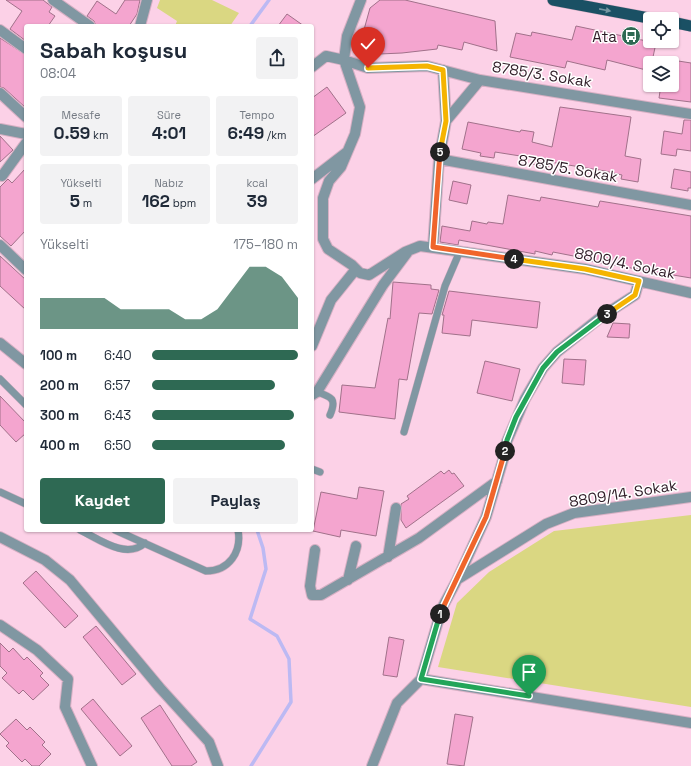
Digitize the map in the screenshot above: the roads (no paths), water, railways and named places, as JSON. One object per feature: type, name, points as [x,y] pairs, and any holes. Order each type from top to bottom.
[{"type":"highway","points":[[553,0],[643,17]]},
{"type":"highway","points":[[679,23],[691,26]]},
{"type":"street","points":[[53,0],[87,24]]},
{"type":"street","points":[[141,24],[147,0]]},
{"type":"street","points":[[361,0],[347,36],[344,60],[360,107],[355,134],[340,166],[329,181],[323,198],[323,239],[328,249],[356,269],[360,274],[368,275],[410,250]]},
{"type":"street","points":[[0,30],[24,48]]},
{"type":"street","points":[[314,65],[326,56],[368,68],[427,66],[480,80]]},
{"type":"street","points":[[443,70],[446,121]]},
{"type":"street","name":"8785/3. Sokak","points":[[433,247],[439,159],[446,121],[480,80],[691,114]]},
{"type":"street","points":[[0,93],[24,115]]},
{"type":"street","points":[[0,129],[24,134]]},
{"type":"street","points":[[2,176],[24,146]]},
{"type":"street","points":[[314,177],[348,151]]},
{"type":"street","name":"8785/5. Sokak","points":[[439,159],[691,205]]},
{"type":"street","points":[[0,245],[24,268]]},
{"type":"street","name":"8809/4. Sokak","points":[[410,250],[420,246],[433,247],[585,269],[691,293]]},
{"type":"street","points":[[314,393],[382,285],[410,250]]},
{"type":"street","points":[[314,341],[332,300],[356,269]]},
{"type":"street","points":[[372,766],[397,703],[421,679],[442,608],[457,580],[486,517],[507,440],[525,399],[543,368],[557,352],[574,337],[635,295],[639,281]]},
{"type":"street","points":[[0,343],[24,362]]},
{"type":"street","points":[[315,550],[310,586],[312,595],[321,595],[419,538],[497,481]]},
{"type":"street","name":"8809/14. Sokak","points":[[457,580],[546,524],[574,513],[691,497]]},
{"type":"street","points":[[388,557],[396,508]]},
{"type":"street","points":[[0,537],[45,560],[70,580],[160,688],[209,742],[218,766]]},
{"type":"street","points":[[348,580],[356,546]]},
{"type":"street","points":[[0,625],[37,650],[68,679],[65,707],[92,766]]},
{"type":"street","points":[[421,679],[691,723]]},
{"type":"lane","points":[[404,432],[445,286],[460,251]]},
{"type":"lane","points":[[0,379],[24,403]]},
{"type":"lane","points":[[314,393],[328,396],[333,401],[330,415]]},
{"type":"lane","points":[[314,470],[320,472]]},
{"type":"lane","points":[[0,492],[24,503]]},
{"type":"lane","points":[[84,532],[123,550],[135,550],[145,544]]},
{"type":"lane","points":[[119,532],[206,571],[223,568],[233,559],[238,547],[238,532]]},
{"type":"waterway","points":[[251,24],[269,0]]},
{"type":"waterway","points":[[251,766],[291,702],[289,659],[277,636],[250,619],[266,569],[263,548],[258,532]]},
{"type":"place","name":"Ata","points":[[631,36]]}]
